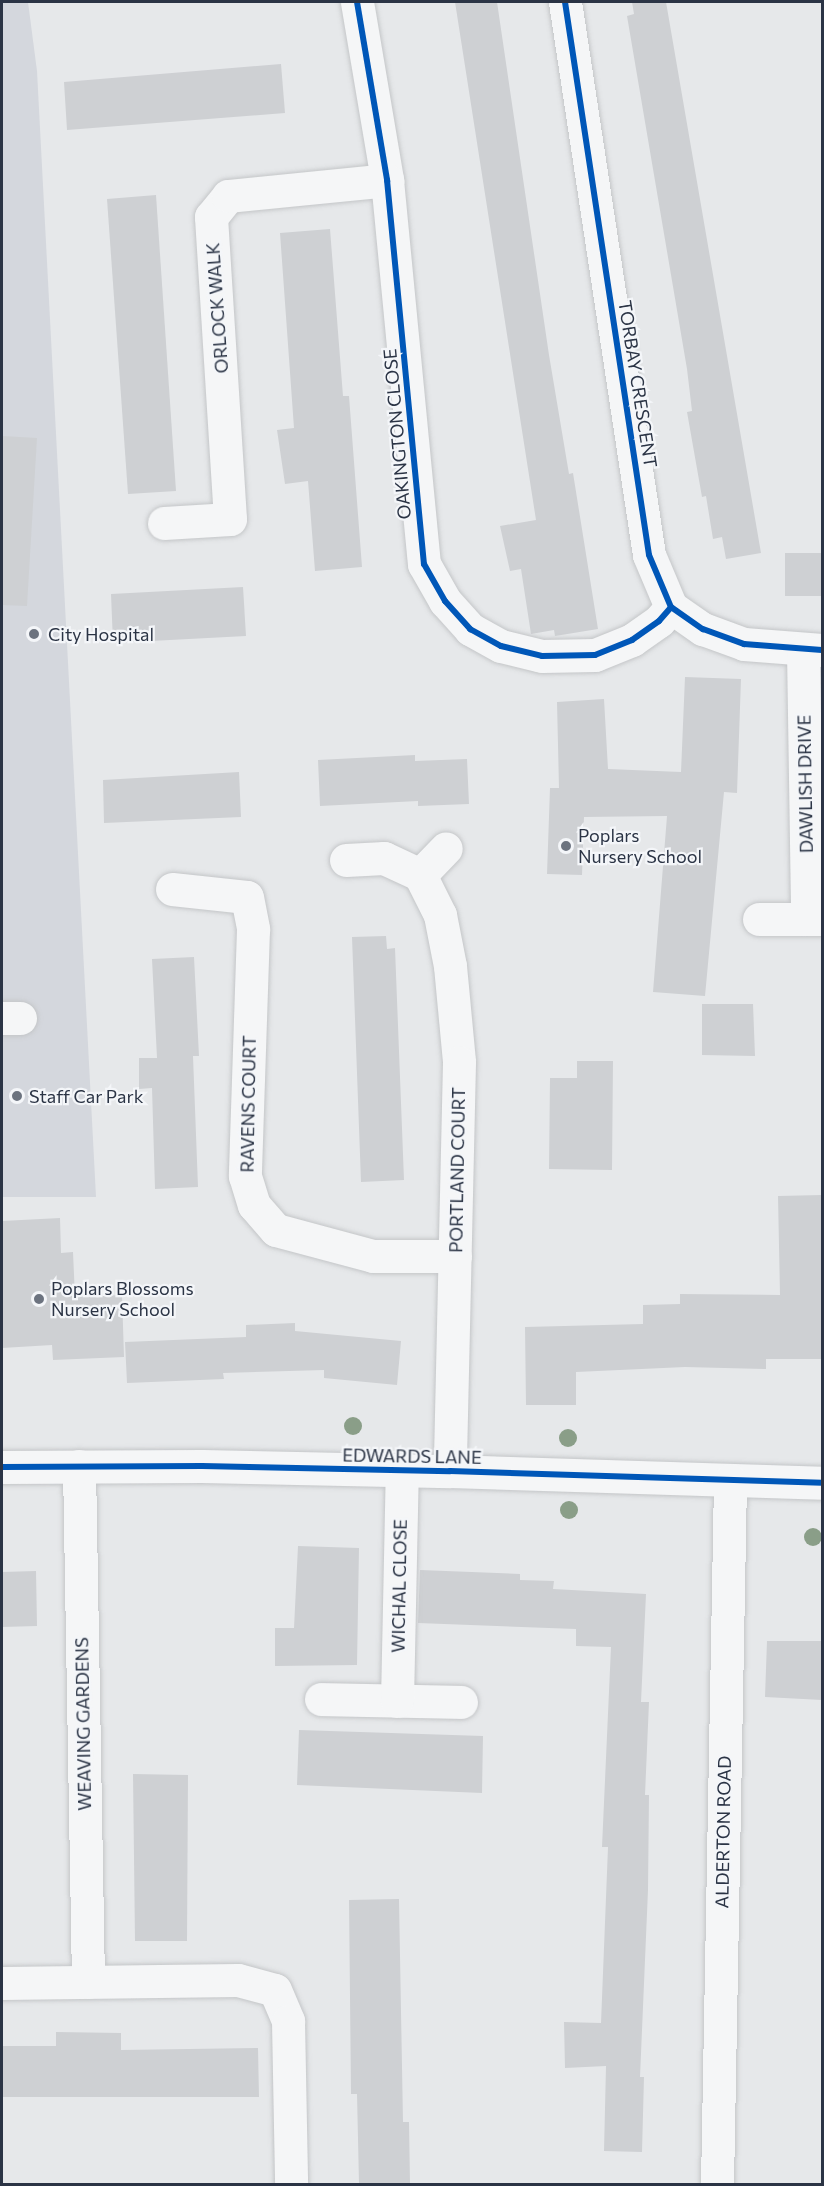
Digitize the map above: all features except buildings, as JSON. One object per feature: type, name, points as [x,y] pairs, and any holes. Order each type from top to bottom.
[{"type":"street","name":"OAKINGTON CLOSE","points":[[357,2],[387,180],[424,564],[445,601],[470,629],[501,646],[542,656],[595,655],[633,640],[658,621],[671,607]]},
{"type":"street","name":"TORBAY CRESCENT","points":[[565,2],[649,555],[671,607]]},
{"type":"street","name":"ORLOCK WALK","points":[[164,523],[230,519],[211,218],[228,196],[387,180]]},
{"type":"street","points":[[671,607],[703,629],[744,644],[813,650]]},
{"type":"street","name":"DAWLISH DRIVE","points":[[759,919],[815,919],[813,650]]},
{"type":"street","points":[[346,860],[384,858],[420,874],[446,848]]},
{"type":"street","name":"PORTLAND COURT","points":[[420,874],[440,915],[450,966],[459,1062],[450,1471]]},
{"type":"street","name":"RAVENS COURT","points":[[172,889],[248,897],[253,929],[245,1176],[254,1205],[276,1230],[373,1256],[455,1257]]},
{"type":"street","name":"WEAVING GARDENS","points":[[79,1466],[88,1982]]},
{"type":"street","name":"EDWARDS LANE","points":[[2,1467],[402,1470],[822,1484]]},
{"type":"street","name":"WICHAL CLOSE","points":[[397,1701],[402,1470]]},
{"type":"street","name":"ALDERTON ROAD","points":[[717,2184],[730,1480]]},
{"type":"street","points":[[321,1700],[461,1702]]},
{"type":"street","points":[[2,1983],[238,1980],[275,1990],[288,2021],[291,2184]]},
{"type":"shaded area","name":"City Hospital","points":[[2,2],[28,2],[37,71],[96,1197],[2,1197]]},
{"type":"cycle path","points":[[357,2],[387,180],[424,564],[445,601],[470,629],[501,646],[542,656],[595,655],[632,640],[659,621],[671,607]]},
{"type":"cycle path","points":[[565,2],[649,555],[671,607],[703,629],[744,644],[822,650]]},
{"type":"cycle path","points":[[2,1467],[202,1466],[822,1483]]},
{"type":"place","name":"City Hospital","points":[[34,634]]},
{"type":"place","name":"Poplars Nursery School","points":[[566,846]]},
{"type":"place","name":"Staff Car Park","points":[[17,1096]]},
{"type":"place","name":"Poplars Blossoms Nursery School","points":[[39,1299]]}]
